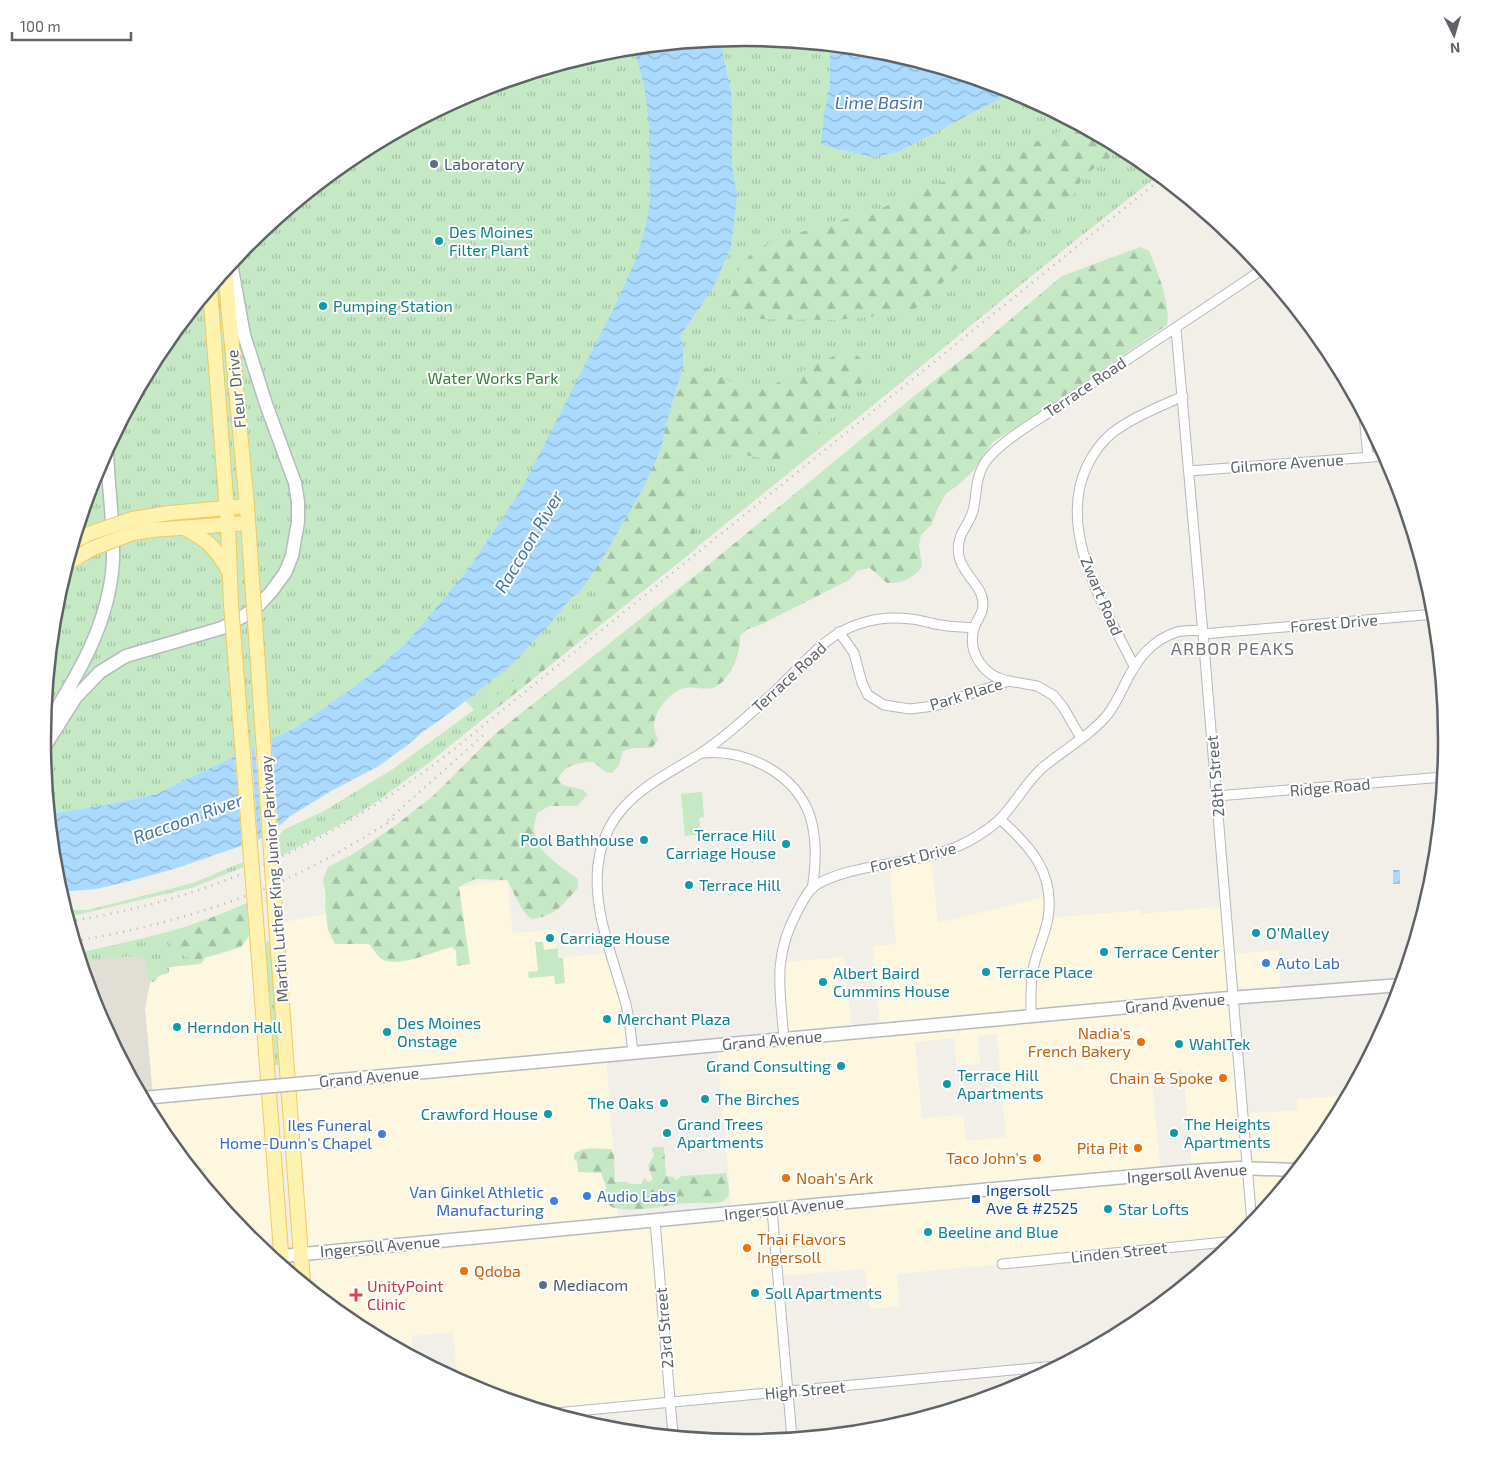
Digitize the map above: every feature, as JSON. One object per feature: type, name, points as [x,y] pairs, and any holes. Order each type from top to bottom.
[{"type":"main road","points":[[51,722],[100,672],[126,656],[222,628],[258,606],[285,573],[292,556],[298,522],[298,502],[295,483],[267,407],[244,336],[233,272]]},
{"type":"main road","name":"Fleur Drive","points":[[226,280],[247,506]]},
{"type":"main road","name":"Fleur Drive","points":[[211,298],[226,508]]},
{"type":"main road","points":[[51,731],[94,642],[108,596],[113,543],[108,466]]},
{"type":"main road","points":[[81,538],[91,533],[132,526],[170,513],[247,506]]},
{"type":"main road","name":"Martin Luther King Junior Parkway","points":[[247,506],[276,924],[303,1275]]},
{"type":"main road","name":"Martin Luther King Junior Parkway","points":[[226,508],[231,604],[257,933],[279,1254]]},
{"type":"main road","points":[[74,559],[132,526],[184,528],[248,523]]},
{"type":"main road","points":[[184,528],[207,540],[230,573]]},
{"type":"main road","name":"Grand Avenue","points":[[151,1097],[1031,1016],[1392,986]]},
{"type":"main road","name":"Ingersoll Avenue","points":[[283,1258],[301,1254],[1185,1172],[1248,1168],[1289,1170]]},
{"type":"street","name":"Terrace Road","points":[[633,1053],[629,1018],[610,953],[600,906],[598,875],[600,852],[612,824],[628,803],[664,774],[702,753],[772,695],[820,646],[839,632],[863,622],[887,618],[911,619],[948,626],[974,628],[982,610],[982,598],[978,586],[963,568],[959,556],[959,547],[961,535],[973,510],[978,476],[985,463],[1017,434],[1257,273]]},
{"type":"street","name":"28th Street","points":[[1176,329],[1251,1213]]},
{"type":"street","name":"Zwart Road","points":[[1134,666],[1086,564],[1078,527],[1078,494],[1083,475],[1092,456],[1112,433],[1129,422],[1183,396]]},
{"type":"street","points":[[1365,430],[1368,457]]},
{"type":"street","name":"Gilmore Avenue","points":[[1188,471],[1377,456]]},
{"type":"street","name":"Forest Drive","points":[[812,888],[854,870],[912,860],[965,845],[1000,819],[1023,788],[1040,770],[1058,754],[1095,728],[1108,714],[1134,666],[1143,654],[1162,638],[1178,632],[1203,632],[1427,615]]},
{"type":"street","points":[[974,628],[973,647],[979,662],[995,677],[1009,681]]},
{"type":"street","name":"Park Place","points":[[839,632],[854,652],[862,683],[868,695],[884,705],[910,709],[934,706],[1009,681],[1037,686],[1053,695],[1063,707],[1081,738]]},
{"type":"street","points":[[702,753],[725,752],[755,761],[773,770],[795,791],[806,808],[812,827],[815,858],[812,888],[789,927],[782,947],[779,977],[784,1039]]},
{"type":"street","name":"Ridge Road","points":[[1217,796],[1437,777]]},
{"type":"street","points":[[1000,819],[1020,837],[1035,856],[1046,877],[1048,918],[1033,970],[1031,1016]]},
{"type":"street","points":[[772,1210],[791,1432]]},
{"type":"street","name":"23rd Street","points":[[655,1221],[672,1430]]},
{"type":"street","name":"Linden Street","points":[[1002,1264],[1223,1242]]},
{"type":"street","name":"High Street","points":[[571,1411],[1039,1368]]},
{"type":"shaded area","points":[[931,855],[938,923],[1049,896],[1048,918],[1141,910],[1141,914],[1226,906],[1243,1114],[1298,1110],[1297,1099],[1340,1096],[1295,1162],[1266,1197],[1223,1242],[897,1274],[899,1306],[870,1309],[865,1269],[778,1276],[788,1391],[571,1411],[565,1410],[522,1397],[457,1371],[453,1332],[412,1336],[413,1349],[359,1317],[302,1274],[276,924],[459,887],[507,880],[513,933],[556,930],[558,958],[610,953],[633,1053],[606,1056],[619,1224],[732,1214],[717,1045],[784,1039],[780,962],[845,957],[852,1032],[880,1030],[873,946],[896,944],[889,863]],"holes":[[[997,1034],[1006,1137],[966,1141],[963,1115],[922,1118],[915,1042],[954,1038],[957,1066],[980,1064],[978,1036]],[[1183,1070],[1192,1171],[1161,1174],[1151,1073]]]},
{"type":"shaded area","points":[[160,934],[145,1008],[153,1097],[150,1097],[144,1087],[122,1047],[84,952]]},
{"type":"shaded area","points":[[249,936],[273,1236],[266,1242],[223,1197],[194,1162],[154,1102],[145,1008],[153,967],[197,960],[226,953],[241,947]]},
{"type":"shaded area","points":[[1278,950],[1281,987],[1245,989],[1240,987],[1235,954]]},
{"type":"green space","name":"Water Works Park","points":[[744,46],[790,48],[835,52],[880,60],[924,70],[967,83],[1010,99],[1051,118],[1091,139],[1153,180],[426,765],[379,800],[345,822],[281,856],[279,837],[283,830],[324,811],[393,769],[474,710],[408,641],[365,679],[297,727],[156,794],[55,813],[52,785],[52,695],[64,605],[74,560],[104,475],[122,433],[144,393],[194,318],[223,283],[254,249],[287,218],[359,163],[398,139],[479,99],[565,70],[654,52]]},
{"type":"green space","points":[[1067,126],[1115,154],[1083,176],[1070,203],[995,252],[954,270],[929,297],[910,313],[835,320],[762,319],[736,315],[726,302],[736,273],[753,251],[778,239],[882,208],[1061,131]]},
{"type":"green space","points":[[1140,247],[1149,251],[1159,277],[1167,307],[1167,325],[993,442],[974,470],[947,493],[938,507],[932,524],[921,535],[919,545],[922,567],[915,575],[907,580],[887,583],[870,568],[857,571],[849,580],[760,625],[748,629],[740,636],[739,651],[729,674],[724,680],[712,688],[679,690],[664,702],[655,719],[654,729],[658,740],[652,748],[633,748],[623,751],[619,765],[612,773],[606,772],[593,762],[573,765],[561,774],[558,779],[562,785],[583,790],[588,794],[577,806],[549,806],[537,813],[534,829],[539,845],[550,858],[578,879],[578,888],[558,909],[540,918],[531,919],[520,906],[507,880],[475,879],[459,887],[470,964],[457,966],[456,951],[452,947],[414,959],[394,962],[385,961],[379,957],[369,944],[335,944],[328,930],[325,905],[326,894],[323,880],[328,867],[353,854],[396,825],[434,795],[495,734],[702,570],[914,396],[973,351],[1062,276]]},
{"type":"green space","points":[[852,351],[867,364],[860,388],[837,411],[798,458],[788,462],[749,456],[739,451],[718,447],[691,466],[682,485],[695,532],[697,548],[493,711],[489,711],[487,708],[491,701],[583,614],[603,598],[603,589],[591,575],[631,510],[661,449],[665,428],[683,367],[702,366],[740,387],[766,388],[834,356]]},
{"type":"green space","points":[[702,792],[704,817],[699,818],[701,834],[685,836],[681,794]]},
{"type":"green space","points":[[243,862],[244,867],[191,888],[73,916],[72,910],[88,910],[193,883]]},
{"type":"green space","points":[[247,903],[249,936],[241,947],[197,960],[188,958],[172,948],[170,942],[179,930]]},
{"type":"green space","points":[[188,926],[179,930],[172,948],[191,958],[205,958],[201,964],[169,967],[169,973],[159,976],[154,982],[148,981],[148,966],[142,959],[116,957],[88,962],[84,952]]},
{"type":"green space","points":[[269,941],[280,1065],[275,1065],[266,956],[266,942]]},
{"type":"green space","points":[[535,942],[543,942],[544,950],[558,948],[558,958],[563,958],[565,983],[555,984],[554,976],[529,978],[528,972],[538,971]]},
{"type":"green space","points":[[653,1147],[664,1148],[666,1176],[673,1177],[676,1180],[682,1176],[726,1173],[729,1190],[726,1199],[714,1203],[689,1203],[636,1209],[616,1208],[609,1205],[606,1201],[606,1187],[601,1173],[578,1172],[577,1162],[574,1159],[574,1154],[578,1151],[592,1148],[611,1149],[614,1155],[615,1182],[642,1184],[644,1177],[648,1182],[653,1180],[648,1166],[654,1155]]},
{"type":"water","name":"Raccoon River","points":[[721,47],[731,92],[732,165],[737,196],[731,247],[714,286],[680,336],[683,344],[683,367],[665,428],[661,449],[642,490],[604,556],[579,593],[571,598],[548,626],[511,665],[459,706],[379,766],[331,791],[289,817],[258,840],[177,868],[134,880],[96,889],[68,891],[55,813],[156,794],[297,727],[365,679],[408,641],[468,570],[521,490],[615,306],[637,257],[650,202],[649,122],[644,85],[636,55]]},
{"type":"water","name":"Lime Basin","points":[[830,52],[924,70],[1003,97],[898,152],[873,157],[821,144],[824,114],[830,86]]},
{"type":"water","points":[[1393,870],[1400,870],[1400,884],[1393,884]]},
{"type":"pier","points":[[271,738],[278,830],[262,840],[255,745]]},
{"type":"pier","points":[[251,747],[258,842],[242,848],[235,754]]},
{"type":"railway","points":[[74,920],[174,898],[272,861],[319,838],[409,782],[453,750],[1157,182]]},
{"type":"railway","points":[[388,820],[487,732]]},
{"type":"railway","points":[[81,940],[141,928],[174,919],[206,910],[269,887],[330,857],[395,818]]},
{"type":"place","name":"Laboratory","points":[[434,164]]},
{"type":"place","name":"Des Moines Filter Plant","points":[[439,241]]},
{"type":"place","name":"Pumping Station","points":[[323,306]]},
{"type":"place","name":"Pool Bathhouse","points":[[644,840]]},
{"type":"place","name":"Terrace Hill Carriage House","points":[[786,844]]},
{"type":"place","name":"Terrace Hill","points":[[689,885]]},
{"type":"place","name":"O'Malley","points":[[1256,933]]},
{"type":"place","name":"Carriage House","points":[[550,938]]},
{"type":"place","name":"Terrace Center","points":[[1104,952]]},
{"type":"place","name":"Auto Lab","points":[[1266,963]]},
{"type":"place","name":"Terrace Place","points":[[986,972]]},
{"type":"place","name":"Albert Baird Cummins House","points":[[823,982]]},
{"type":"place","name":"Merchant Plaza","points":[[607,1019]]},
{"type":"place","name":"Herndon Hall","points":[[177,1027]]},
{"type":"place","name":"Des Moines Onstage","points":[[387,1032]]},
{"type":"place","name":"Nadia's French Bakery","points":[[1141,1042]]},
{"type":"place","name":"WahlTek","points":[[1179,1044]]},
{"type":"place","name":"Grand Consulting","points":[[841,1066]]},
{"type":"place","name":"Chain & Spoke","points":[[1223,1078]]},
{"type":"place","name":"Terrace Hill Apartments","points":[[947,1084]]},
{"type":"place","name":"The Birches","points":[[705,1099]]},
{"type":"place","name":"The Oaks","points":[[664,1103]]},
{"type":"place","name":"Crawford House","points":[[548,1114]]},
{"type":"place","name":"Grand Trees Apartments","points":[[667,1133]]},
{"type":"place","name":"The Heights Apartments","points":[[1174,1133]]},
{"type":"place","name":"Iles Funeral Home-Dunn's Chapel","points":[[382,1134]]},
{"type":"place","name":"Pita Pit","points":[[1138,1148]]},
{"type":"place","name":"Taco John's","points":[[1037,1158]]},
{"type":"place","name":"Noah's Ark","points":[[786,1178]]},
{"type":"place","name":"Audio Labs","points":[[587,1196]]},
{"type":"place","name":"Ingersoll Ave & #2525","points":[[976,1199]]},
{"type":"place","name":"Van Ginkel Athletic Manufacturing","points":[[554,1201]]},
{"type":"place","name":"Star Lofts","points":[[1108,1209]]},
{"type":"place","name":"Beeline and Blue","points":[[928,1232]]},
{"type":"place","name":"Thai Flavors Ingersoll","points":[[747,1248]]},
{"type":"place","name":"Qdoba","points":[[464,1271]]},
{"type":"place","name":"Mediacom","points":[[543,1285]]},
{"type":"place","name":"Soll Apartments","points":[[755,1293]]},
{"type":"place","name":"UnityPoint Clinic","points":[[356,1295]]},
{"type":"district","name":"ARBOR PEAKS","points":[[1233,649]]}]
